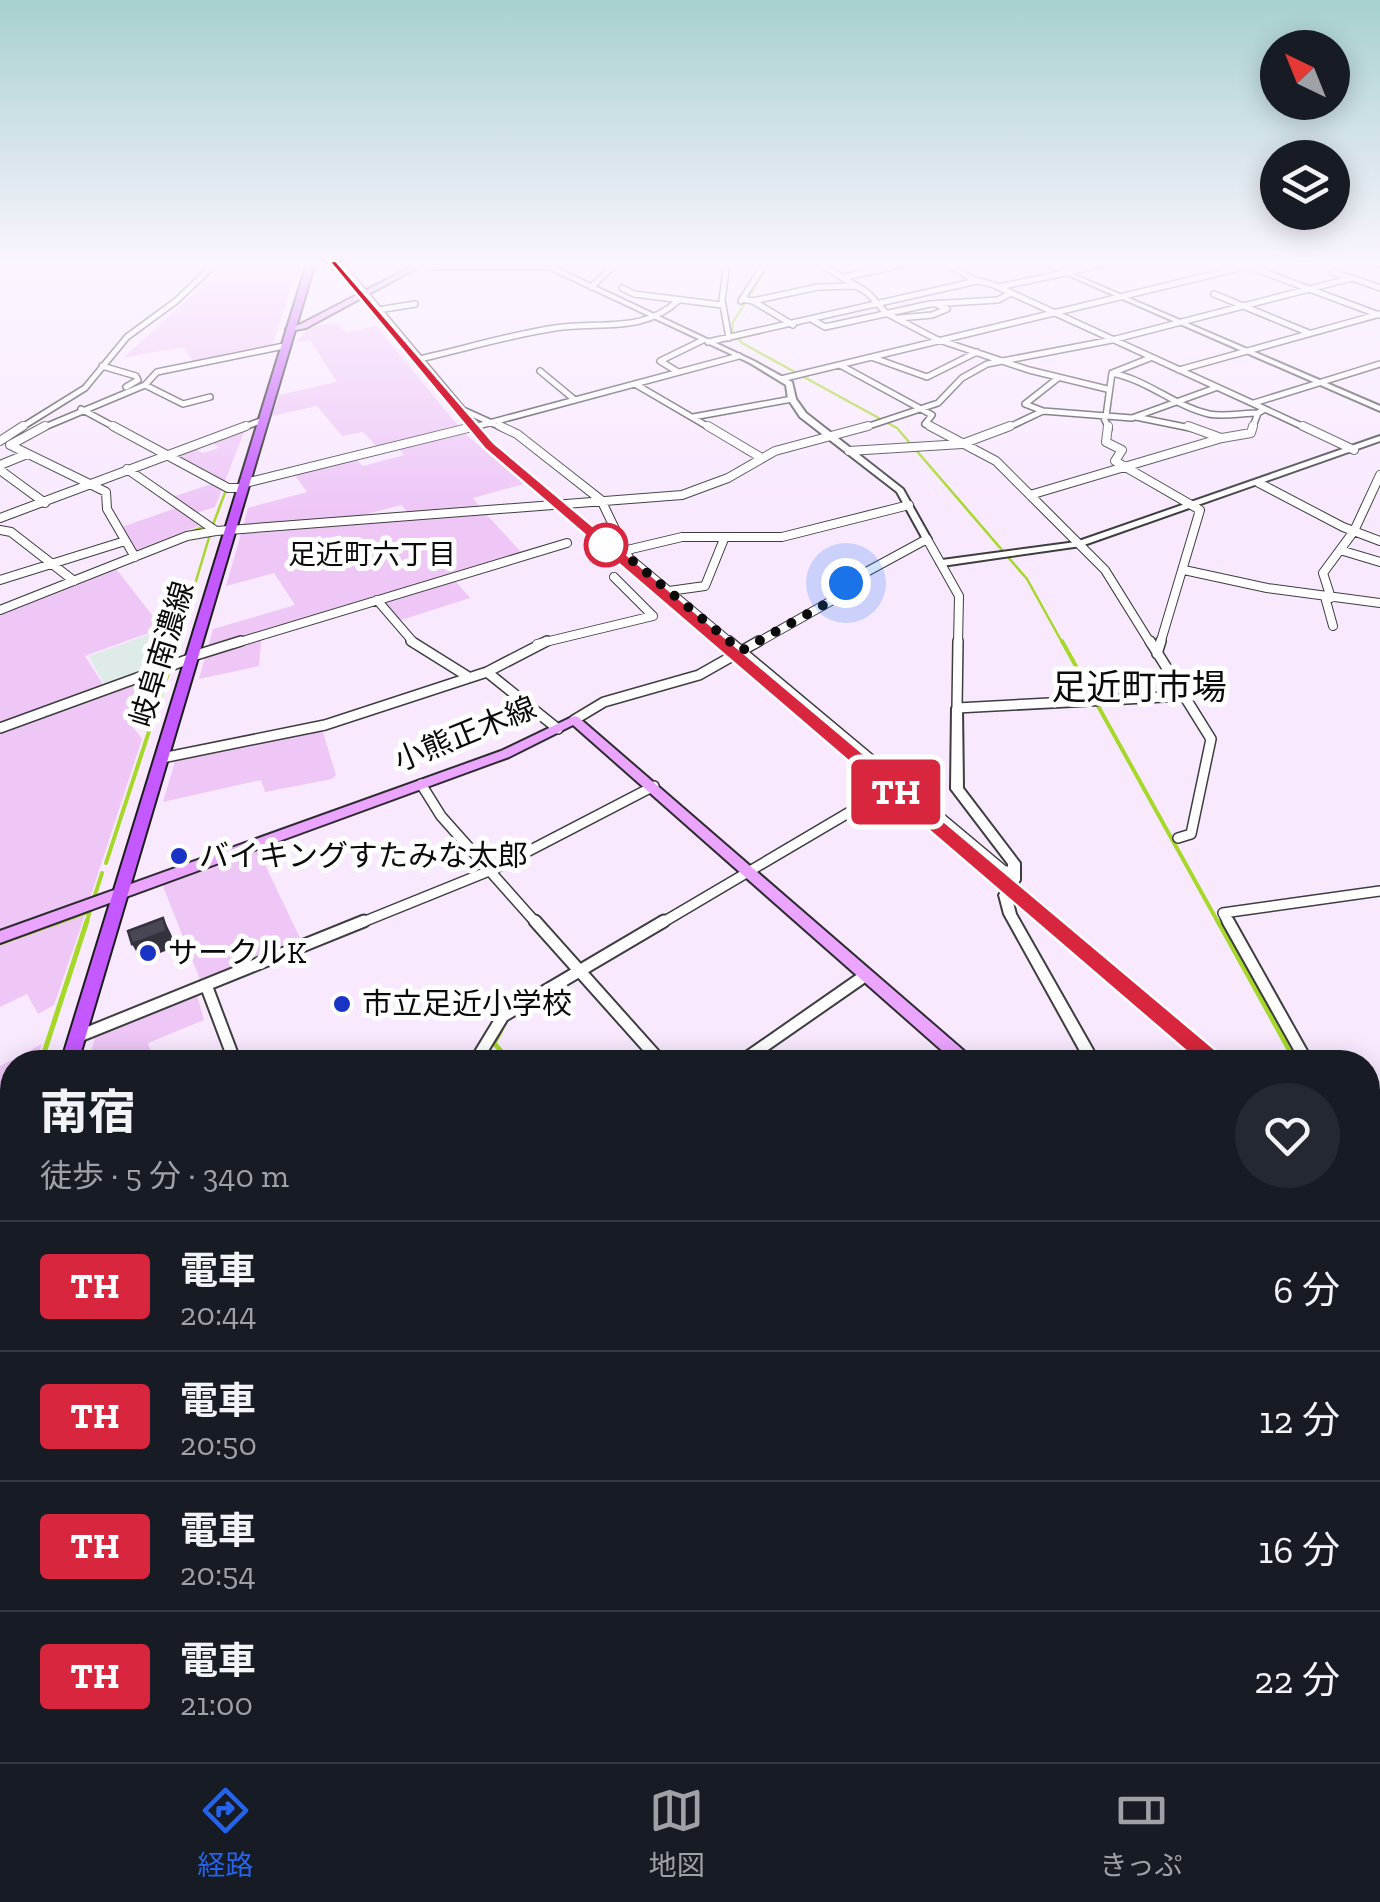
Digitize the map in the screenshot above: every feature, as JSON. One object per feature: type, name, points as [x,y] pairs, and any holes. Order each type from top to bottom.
[{"type":"main road","name":"岐阜南濃線","points":[[72,1050],[192,657],[216,527],[244,486],[284,346]]},
{"type":"main road","name":"小熊正木線","points":[[0,937],[505,754],[574,720],[951,1050]]},
{"type":"street","points":[[0,441],[70,400],[121,345]]},
{"type":"street","points":[[407,345],[463,410],[517,434],[604,504],[623,551],[669,592],[1003,870],[1015,873]]},
{"type":"street","points":[[419,360],[482,345]]},
{"type":"street","points":[[678,372],[660,362],[683,345]]},
{"type":"street","points":[[715,345],[782,379],[792,389],[792,399],[803,415],[890,482],[909,506],[942,563],[959,596],[956,788],[1010,856],[1015,873],[1005,895],[1010,914],[1086,1050]]},
{"type":"street","points":[[782,379],[922,345]]},
{"type":"street","points":[[955,345],[1058,378],[1107,388]]},
{"type":"street","points":[[0,610],[216,527],[604,504],[684,495],[728,478],[760,457],[938,403],[962,378],[1002,360],[1083,345]]},
{"type":"street","points":[[1123,345],[1354,450]]},
{"type":"street","points":[[1233,345],[1380,409]]},
{"type":"street","points":[[1178,371],[1271,345]]},
{"type":"street","points":[[81,410],[145,385],[157,372],[284,346]]},
{"type":"street","points":[[873,357],[927,377],[978,352]]},
{"type":"street","points":[[81,410],[228,488],[738,356]]},
{"type":"street","points":[[1112,372],[1151,358]]},
{"type":"street","points":[[1253,403],[1380,364]]},
{"type":"street","points":[[840,365],[932,415],[925,424],[996,461],[1105,570],[1212,739],[1191,834],[1178,838]]},
{"type":"street","points":[[102,366],[136,376],[138,380],[10,445],[106,492],[106,508],[135,557]]},
{"type":"street","points":[[540,371],[575,400]]},
{"type":"street","points":[[944,372],[962,378]]},
{"type":"street","points":[[1112,372],[1104,416],[1110,432],[1106,442],[1122,450],[1115,461],[1200,510],[1157,654]]},
{"type":"street","points":[[1112,372],[1141,379],[1174,400],[1210,414],[1261,411]]},
{"type":"street","points":[[1058,378],[1025,404],[1043,410],[1175,422],[1222,438]]},
{"type":"street","points":[[635,384],[760,457]]},
{"type":"street","points":[[145,385],[183,404],[210,397]]},
{"type":"street","points":[[1135,416],[1215,388]]},
{"type":"street","points":[[692,418],[792,399]]},
{"type":"street","points":[[849,451],[962,444],[990,436],[1043,410]]},
{"type":"street","points":[[1030,496],[1222,438],[1251,433],[1261,411]]},
{"type":"street","points":[[0,518],[263,420]]},
{"type":"street","points":[[942,563],[1078,544],[1380,438]]},
{"type":"street","points":[[27,454],[0,468],[45,503]]},
{"type":"street","points":[[127,469],[216,527]]},
{"type":"street","points":[[1333,626],[1323,574],[1377,494],[1380,475]]},
{"type":"street","points":[[1259,483],[1380,541]]},
{"type":"street","points":[[623,551],[682,537],[782,537],[909,506]]},
{"type":"street","points":[[0,530],[12,532],[74,581]]},
{"type":"street","points":[[574,720],[604,702],[688,680],[840,596],[846,583],[927,539]]},
{"type":"street","points":[[669,592],[705,586],[724,540]]},
{"type":"street","points":[[0,580],[125,541]]},
{"type":"street","points":[[0,728],[192,657],[568,543]]},
{"type":"street","points":[[1340,550],[1380,562]]},
{"type":"street","points":[[1184,570],[1328,597],[1380,602]]},
{"type":"street","points":[[162,758],[325,725],[487,672],[536,644],[654,616],[614,578]]},
{"type":"street","points":[[377,600],[412,642],[468,676]]},
{"type":"street","points":[[487,672],[558,729]]},
{"type":"street","points":[[957,708],[1182,696]]},
{"type":"street","points":[[421,784],[441,816],[650,1050]]},
{"type":"street","points":[[76,1038],[488,870],[654,786]]},
{"type":"street","points":[[482,1050],[502,1016],[882,793]]},
{"type":"street","points":[[1301,1050],[1223,913],[1380,891]]},
{"type":"street","points":[[758,1050],[866,975]]},
{"type":"street","points":[[206,985],[230,1050]]},
{"type":"shaded area","points":[[137,345],[273,345],[194,363],[183,347],[123,358]]},
{"type":"shaded area","points":[[313,345],[392,345],[461,429],[379,449],[363,432],[342,436],[317,406],[272,416],[279,395],[337,382]]},
{"type":"shaded area","points":[[246,427],[215,507],[196,513],[201,525],[134,551],[122,527],[182,506],[172,497],[217,482],[170,455],[191,447],[203,453],[219,448],[209,440]]},
{"type":"shaded area","points":[[462,431],[524,484],[473,498],[482,510],[411,516],[401,505],[363,515],[366,520],[242,530],[248,508],[307,492],[294,474],[356,459],[363,466],[404,455],[398,448]]},
{"type":"shaded area","points":[[485,513],[523,554],[452,577],[470,598],[398,621],[379,598],[262,632],[259,666],[199,679],[213,629],[295,605],[274,573],[226,586],[241,534]]},
{"type":"shaded area","points":[[114,566],[162,628],[85,656],[104,686],[0,725],[0,611]]},
{"type":"shaded area","points":[[164,629],[170,636],[159,666],[105,686],[89,656]]},
{"type":"shaded area","points":[[161,668],[150,703],[123,714],[142,739],[90,898],[0,930],[0,728]]},
{"type":"shaded area","points":[[322,729],[336,775],[332,779],[265,792],[261,780],[163,802],[176,758]]},
{"type":"shaded area","points":[[257,848],[301,940],[201,982],[162,884]]},
{"type":"shaded area","points":[[85,915],[54,1005],[38,1014],[27,994],[0,1007],[0,945]]},
{"type":"shaded area","points":[[197,995],[204,1020],[148,1043],[150,1050],[92,1050],[95,1038]]},
{"type":"building","points":[[163,918],[167,931],[132,944],[128,931]]},
{"type":"waterway","points":[[746,345],[897,428],[1027,579],[1063,644]]},
{"type":"waterway","points":[[214,522],[226,490]]},
{"type":"waterway","points":[[190,532],[214,523]]},
{"type":"waterway","points":[[177,644],[211,531]]},
{"type":"waterway","points":[[172,660],[178,641]]},
{"type":"waterway","points":[[1062,641],[1219,924]]},
{"type":"waterway","points":[[106,863],[170,667]]},
{"type":"waterway","points":[[94,898],[102,873]]},
{"type":"waterway","points":[[54,924],[90,911],[86,924]]},
{"type":"waterway","points":[[0,943],[61,921]]},
{"type":"waterway","points":[[45,1050],[87,921]]},
{"type":"waterway","points":[[1218,921],[1289,1050]]},
{"type":"waterway","points":[[500,1050],[494,1043],[501,1030]]},
{"type":"railway","points":[[403,345],[489,446],[722,644]]},
{"type":"railway","points":[[719,641],[1052,924]]},
{"type":"railway","points":[[1049,921],[1201,1050]]},
{"type":"train","name":"TH","points":[[400,345],[489,446],[1201,1050]]},
{"type":"place","name":"バイキングすたみな太郎","points":[[179,856]]},
{"type":"place","name":"サークルK","points":[[148,953]]},
{"type":"place","name":"市立足近小学校","points":[[342,1004]]},
{"type":"district","name":"足近町六丁目","points":[[372,554]]},
{"type":"district","name":"足近町市場","points":[[1139,687]]},
{"type":"route","points":[[606,545],[613,530],[629,558],[741,651],[840,596],[846,583]]}]
